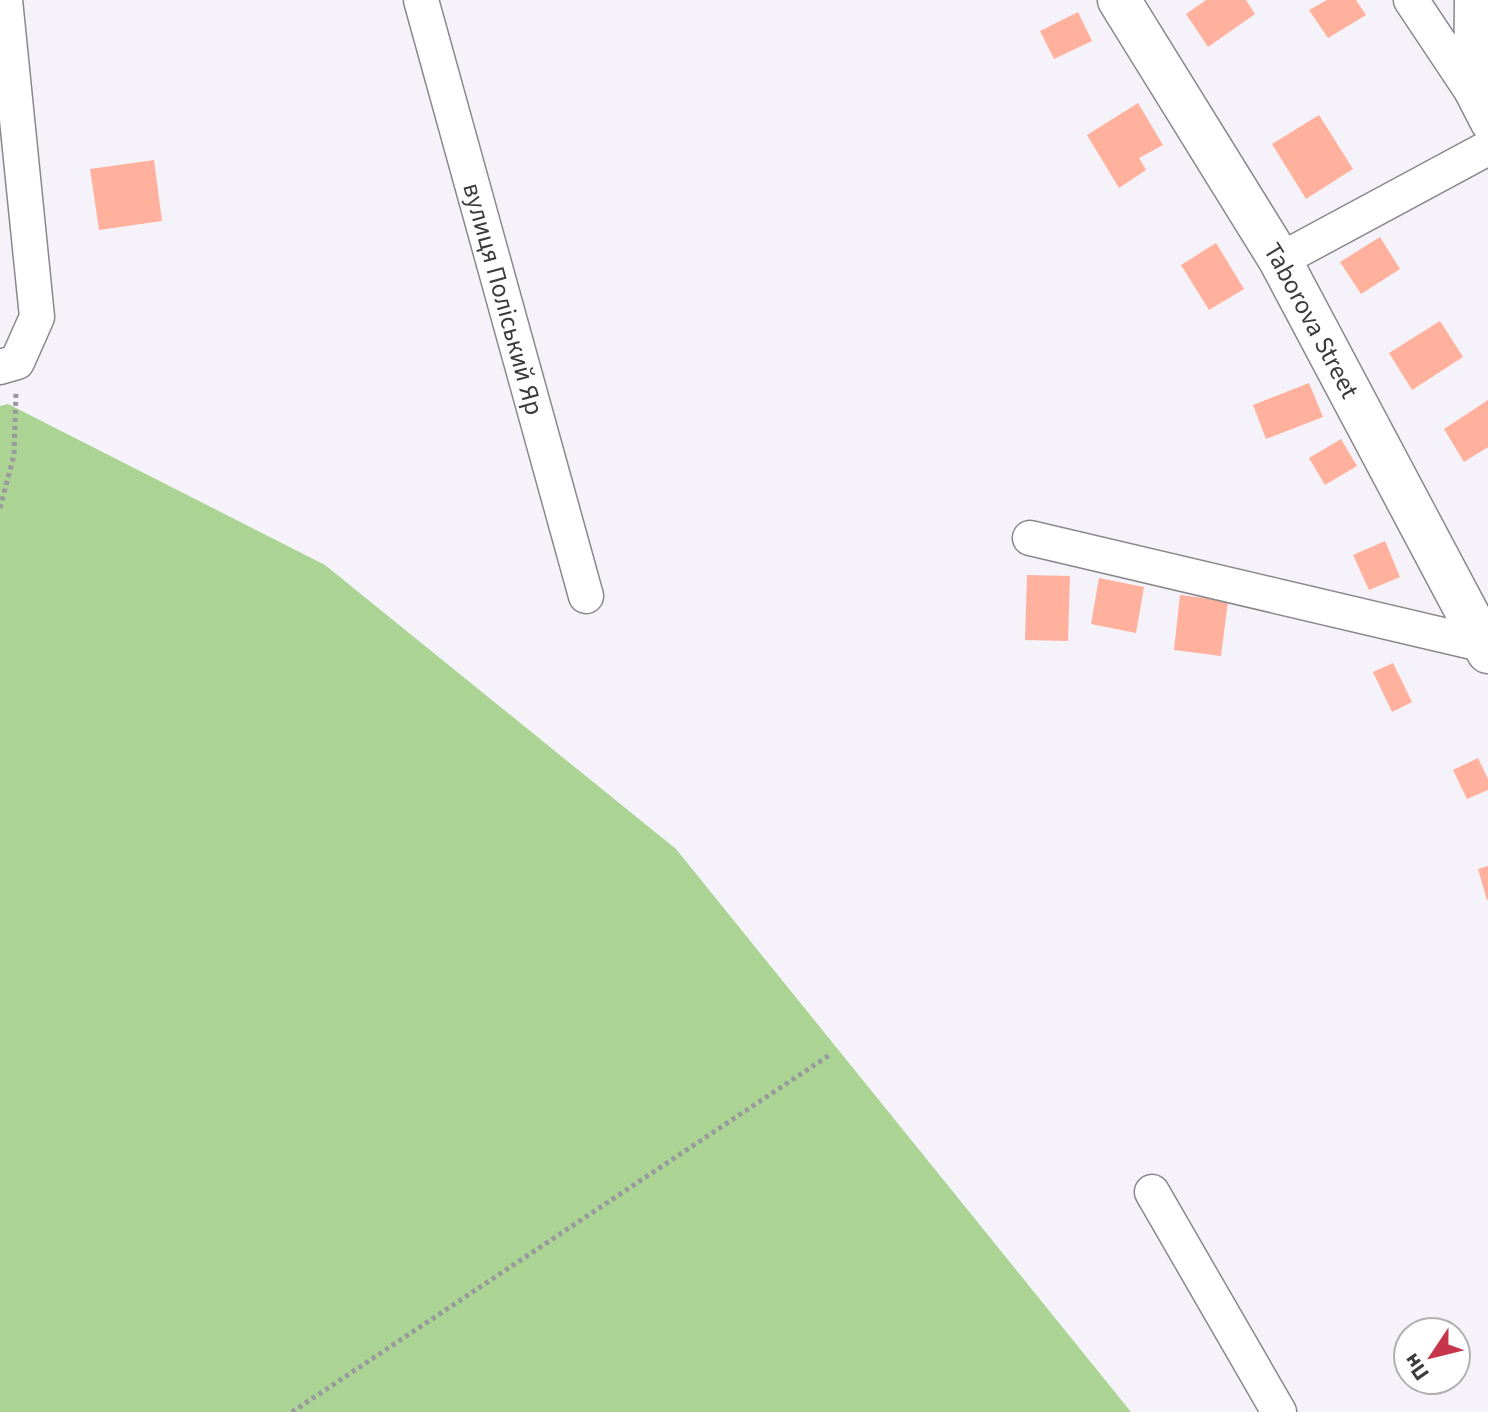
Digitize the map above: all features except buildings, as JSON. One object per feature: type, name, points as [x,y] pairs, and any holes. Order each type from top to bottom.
[{"type":"street","points":[[5,0],[37,317],[10,356]]},
{"type":"street","name":"вулиця Поліський Яр","points":[[421,0],[586,596]]},
{"type":"street","name":"Taborova Street","points":[[1119,0],[1280,260],[1487,648]]},
{"type":"street","points":[[1411,0],[1471,90],[1488,123]]},
{"type":"street","points":[[1471,90],[1472,0]]},
{"type":"street","points":[[1280,260],[1488,148]]},
{"type":"street","points":[[1030,538],[1487,648]]},
{"type":"street","points":[[1152,1192],[1279,1412]]},
{"type":"path","points":[[0,508],[14,455],[10,356]]},
{"type":"path","points":[[292,1412],[831,1054]]},
{"type":"green space","points":[[8,404],[325,565],[676,849],[1131,1412],[0,1412],[0,406]]}]
